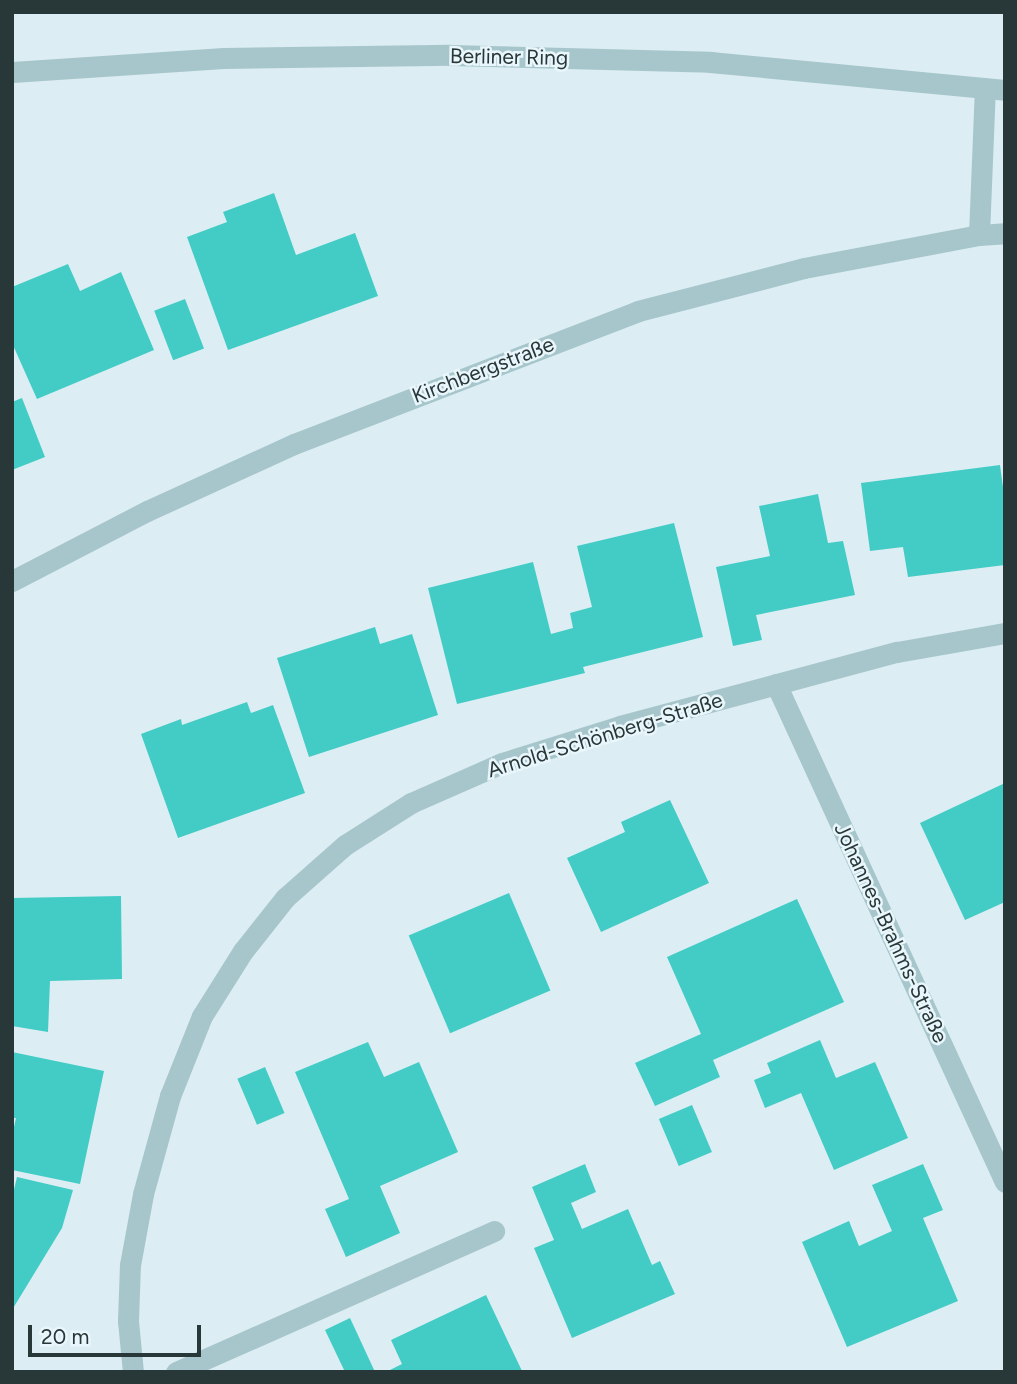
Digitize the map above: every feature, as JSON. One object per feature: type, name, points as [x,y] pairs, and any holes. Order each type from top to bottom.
[{"type":"street","name":"Berliner Ring","points":[[12,72],[224,58],[450,55],[710,62],[995,89]]},
{"type":"street","points":[[979,235],[995,89]]},
{"type":"street","name":"Kirchbergstraße","points":[[12,581],[147,511],[293,444],[638,312],[804,268],[979,235],[1005,233]]},
{"type":"street","name":"Arnold-Schönberg-Straße","points":[[131,1371],[128,1321],[130,1265],[143,1194],[170,1096],[202,1016],[243,951],[285,898],[345,845],[411,803],[502,763],[620,726],[897,652],[1005,632]]},
{"type":"street","name":"Johannes-Brahms-Straße","points":[[776,684],[1005,1182]]},
{"type":"street","points":[[176,1372],[494,1231]]},
{"type":"building","points":[[274,193],[296,255],[355,233],[378,296],[228,350],[187,237],[227,222],[223,212]]},
{"type":"building","points":[[68,264],[80,291],[121,272],[154,350],[37,399],[12,343],[12,287]]},
{"type":"building","points":[[185,299],[204,348],[173,360],[154,311]]},
{"type":"building","points":[[22,398],[45,457],[12,470],[12,402]]},
{"type":"building","points":[[1000,465],[1005,502],[1005,565],[908,577],[903,547],[870,551],[861,483]]},
{"type":"building","points":[[818,494],[828,543],[843,541],[855,595],[756,615],[762,640],[733,646],[716,567],[770,556],[759,506]]},
{"type":"building","points":[[674,523],[703,637],[583,667],[585,673],[457,704],[428,588],[533,562],[551,634],[573,628],[570,613],[592,607],[577,546]]},
{"type":"building","points":[[375,627],[380,644],[412,634],[438,715],[309,757],[277,658]]},
{"type":"building","points":[[247,702],[251,713],[273,705],[305,793],[178,838],[141,734],[181,719],[182,725]]},
{"type":"building","points":[[1005,783],[1005,902],[965,920],[920,823]]},
{"type":"building","points":[[670,800],[709,883],[601,932],[567,858],[625,832],[621,822]]},
{"type":"building","points":[[509,893],[550,991],[450,1033],[409,936]]},
{"type":"building","points":[[121,896],[122,979],[50,981],[48,1032],[12,1026],[12,898]]},
{"type":"building","points":[[797,899],[844,1002],[713,1060],[720,1077],[655,1106],[635,1063],[701,1034],[667,957]]},
{"type":"building","points":[[820,1040],[836,1078],[875,1062],[908,1138],[834,1170],[801,1093],[765,1108],[754,1080],[771,1073],[767,1063]]},
{"type":"building","points":[[368,1042],[384,1077],[419,1062],[458,1152],[380,1186],[400,1233],[346,1257],[325,1209],[349,1199],[295,1072]]},
{"type":"building","points":[[12,1052],[104,1071],[80,1184],[12,1170],[12,1136],[16,1118],[12,1118]]},
{"type":"building","points":[[265,1067],[285,1113],[257,1125],[237,1079]]},
{"type":"building","points":[[692,1105],[712,1152],[679,1166],[659,1119]]},
{"type":"building","points":[[585,1164],[596,1192],[571,1203],[582,1229],[628,1209],[652,1265],[660,1261],[675,1294],[572,1338],[534,1248],[554,1240],[532,1187]]},
{"type":"building","points":[[923,1164],[943,1210],[923,1218],[958,1301],[847,1347],[802,1242],[849,1221],[859,1246],[892,1231],[872,1185]]},
{"type":"building","points":[[17,1177],[73,1190],[62,1228],[12,1310],[12,1198]]},
{"type":"building","points":[[486,1295],[522,1371],[386,1372],[402,1364],[391,1340]]},
{"type":"building","points":[[350,1318],[375,1372],[345,1372],[325,1330]]}]
